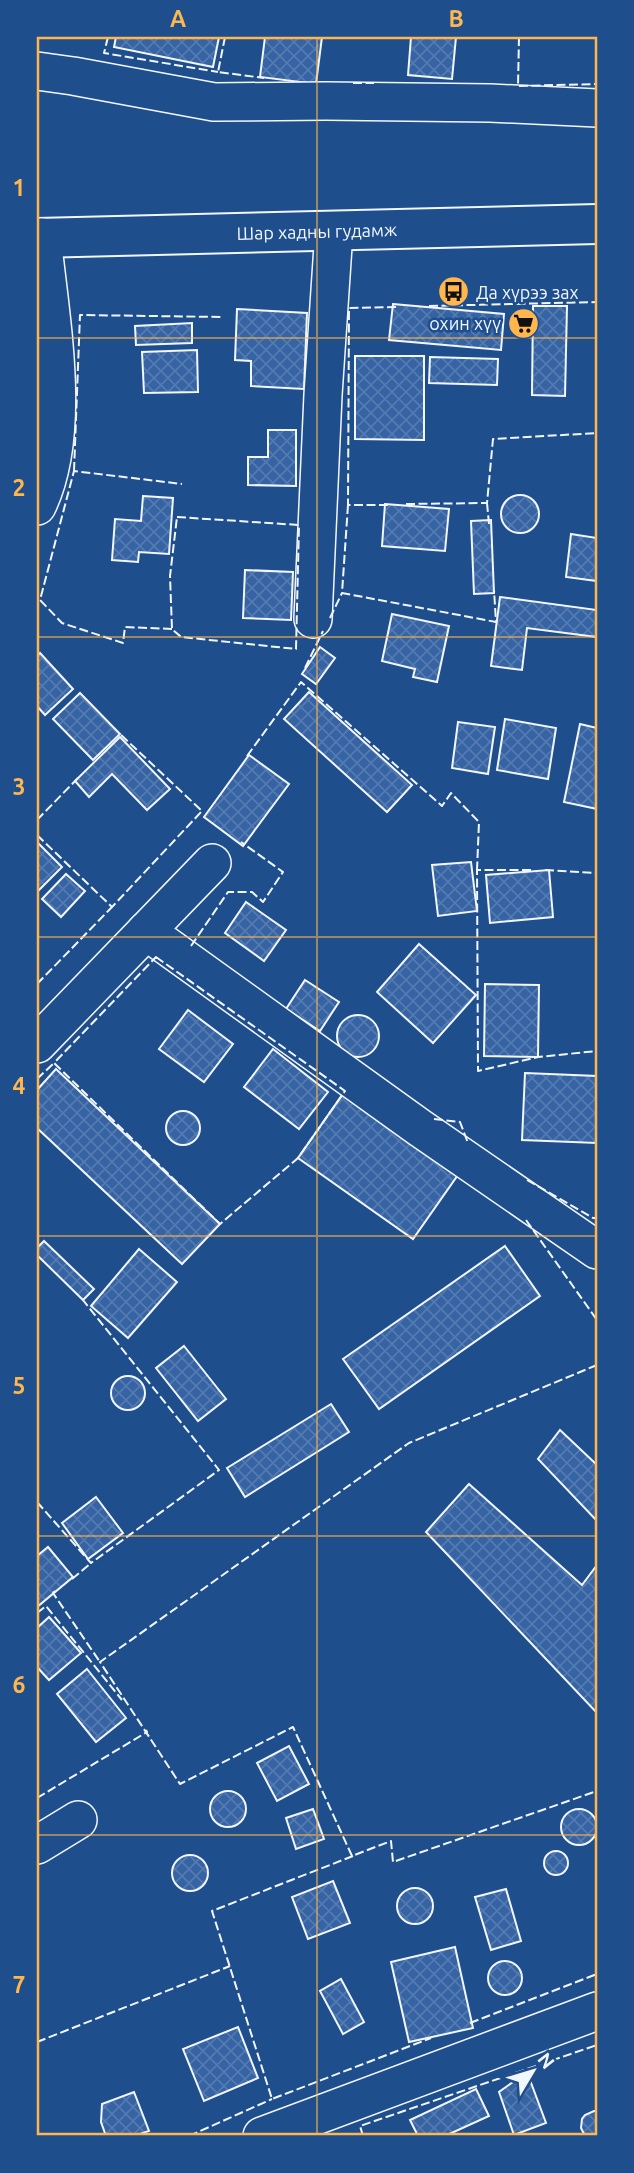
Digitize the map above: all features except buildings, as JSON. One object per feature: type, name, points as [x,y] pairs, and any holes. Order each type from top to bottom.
[{"type":"main road","name":"Шар хадны гудамж","points":[[39,237],[597,224]]},
{"type":"street","points":[[37,71],[214,103],[490,103],[597,108]]},
{"type":"street","points":[[313,619],[334,231]]},
{"type":"street","points":[[37,506],[53,459],[56,436],[53,349],[39,237]]},
{"type":"street","points":[[37,1044],[212,863]]},
{"type":"street","points":[[146,930],[419,1128],[597,1250]]},
{"type":"street","points":[[37,1845],[78,1820]]},
{"type":"street","points":[[261,2136],[333,2122],[597,2011]]},
{"type":"fence","points":[[108,37],[104,53],[218,72]]},
{"type":"fence","points":[[225,37],[218,72],[264,78]]},
{"type":"fence","points":[[519,37],[518,86],[597,84]]},
{"type":"fence","points":[[353,83],[374,83]]},
{"type":"fence","points":[[429,306],[597,302]]},
{"type":"fence","points":[[388,505],[348,505],[349,308],[398,307]]},
{"type":"fence","points":[[74,471],[80,315],[222,317]]},
{"type":"fence","points":[[406,504],[487,503],[493,439],[597,433]]},
{"type":"fence","points":[[172,629],[125,627],[123,643],[62,623],[40,600],[74,471],[182,484]]},
{"type":"fence","points":[[487,503],[489,524]]},
{"type":"fence","points":[[348,505],[342,593],[496,622],[494,590]]},
{"type":"fence","points":[[177,517],[299,525],[296,649],[181,637],[172,629],[170,576],[177,517]]},
{"type":"fence","points":[[330,618],[342,593]]},
{"type":"fence","points":[[305,668],[323,631]]},
{"type":"fence","points":[[247,756],[301,682],[442,806],[451,793],[479,822],[477,870]]},
{"type":"fence","points":[[37,835],[112,907],[202,811],[120,734]]},
{"type":"fence","points":[[37,820],[78,778]]},
{"type":"fence","points":[[191,946],[228,892],[252,892],[263,902],[283,872],[241,842]]},
{"type":"fence","points":[[531,870],[477,870],[478,1071],[538,1057],[597,1051]]},
{"type":"fence","points":[[545,870],[597,873]]},
{"type":"fence","points":[[37,984],[112,907]]},
{"type":"fence","points":[[156,957],[345,1091],[298,1158],[220,1224],[54,1063],[156,957]]},
{"type":"fence","points":[[37,1079],[54,1063]]},
{"type":"fence","points":[[434,1119],[460,1122],[468,1143]]},
{"type":"fence","points":[[527,1180],[597,1218]]},
{"type":"fence","points":[[526,1220],[597,1320]]},
{"type":"fence","points":[[37,1502],[91,1563],[219,1470],[83,1300]]},
{"type":"fence","points":[[597,1365],[409,1443],[100,1662],[180,1784],[293,1727],[352,1856],[391,1841],[393,1862],[597,1791]]},
{"type":"fence","points":[[72,1579],[91,1563]]},
{"type":"fence","points":[[55,1591],[53,1593],[100,1662]]},
{"type":"fence","points":[[37,1613],[46,1606],[122,1700]]},
{"type":"fence","points":[[37,1798],[147,1732],[146,1730]]},
{"type":"fence","points":[[353,1856],[212,1911],[272,2099],[431,2038]]},
{"type":"fence","points":[[37,2042],[230,1966]]},
{"type":"fence","points":[[470,2023],[597,1974]]},
{"type":"fence","points":[[363,2136],[360,2126],[597,2045]]},
{"type":"fence","points":[[189,2136],[272,2099]]},
{"type":"place","name":"Да хүрээ зах","points":[[453,292]]},
{"type":"place","name":"охин хүү","points":[[524,323]]}]
